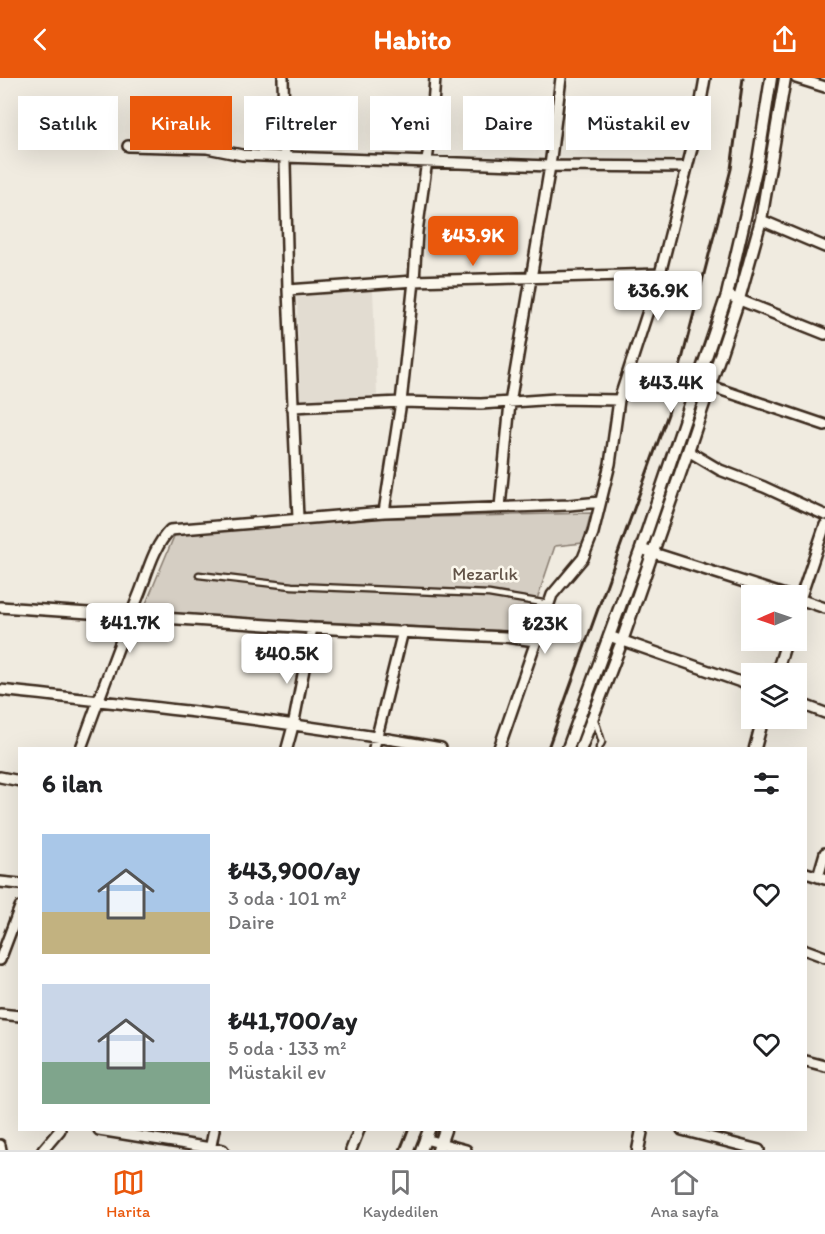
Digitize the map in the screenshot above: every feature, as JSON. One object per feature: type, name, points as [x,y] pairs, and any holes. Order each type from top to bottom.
[{"type":"street","points":[[283,78],[288,290],[298,518]]},
{"type":"street","points":[[384,512],[401,402],[417,232],[435,78]]},
{"type":"street","points":[[500,507],[510,403],[550,166],[561,78]]},
{"type":"street","points":[[499,747],[552,595],[583,558],[593,533],[610,464],[619,400],[660,274],[687,167],[705,78]]},
{"type":"street","points":[[568,747],[641,549],[727,295],[758,160],[771,78]]},
{"type":"street","points":[[581,747],[622,641],[739,298],[761,220],[785,78]]},
{"type":"street","points":[[796,78],[825,87]]},
{"type":"street","points":[[128,146],[207,148],[242,155],[550,166],[687,167]]},
{"type":"street","points":[[761,220],[825,247]]},
{"type":"street","points":[[288,290],[414,281],[660,274]]},
{"type":"street","points":[[727,295],[825,334]]},
{"type":"street","points":[[710,386],[825,425]]},
{"type":"street","points":[[292,407],[401,402],[510,403],[556,399],[619,400]]},
{"type":"street","points":[[688,451],[720,470],[825,515]]},
{"type":"street","points":[[81,747],[156,552],[163,537],[170,530],[384,512],[600,502]]},
{"type":"street","points":[[803,585],[825,525]]},
{"type":"street","points":[[641,549],[754,585]]},
{"type":"street","points":[[807,602],[825,608]]},
{"type":"street","points":[[0,607],[312,628],[505,637],[536,641]]},
{"type":"street","points":[[287,747],[312,628]]},
{"type":"street","points":[[374,747],[403,631]]},
{"type":"street","points":[[609,636],[741,682]]},
{"type":"street","points":[[0,690],[98,700],[378,737],[435,747]]},
{"type":"street","points":[[807,706],[825,713]]},
{"type":"street","points":[[754,747],[760,729]]},
{"type":"street","points":[[0,777],[18,781]]},
{"type":"street","points":[[821,878],[825,853]]},
{"type":"street","points":[[0,882],[18,884]]},
{"type":"street","points":[[0,960],[18,913]]},
{"type":"street","points":[[807,950],[825,957]]},
{"type":"street","points":[[0,1014],[18,1016]]},
{"type":"street","points":[[807,1061],[825,1066]]},
{"type":"street","points":[[43,1150],[59,1131]]},
{"type":"street","points":[[105,1131],[224,1150]]},
{"type":"street","points":[[211,1149],[214,1131]]},
{"type":"street","points":[[351,1150],[359,1131]]},
{"type":"street","points":[[439,1147],[445,1131]]},
{"type":"street","points":[[638,1150],[642,1131]]},
{"type":"street","points":[[686,1131],[759,1150]]},
{"type":"street","points":[[421,1150],[427,1134],[439,1147],[466,1150]]},
{"type":"street","points":[[0,1144],[1,1150]]},
{"type":"lane","points":[[199,575],[292,586],[489,594],[549,604]]},
{"type":"lane","points":[[594,716],[602,742],[600,747]]},
{"type":"shaded area","points":[[373,289],[377,395],[300,402],[297,297]]},
{"type":"green space","name":"Mezarlık","points":[[591,513],[583,543],[555,546],[526,632],[142,613],[175,534],[321,520]]},
{"type":"railway","points":[[548,747],[668,414],[731,169],[743,78]]},
{"type":"railway","points":[[400,1150],[408,1131]]}]
